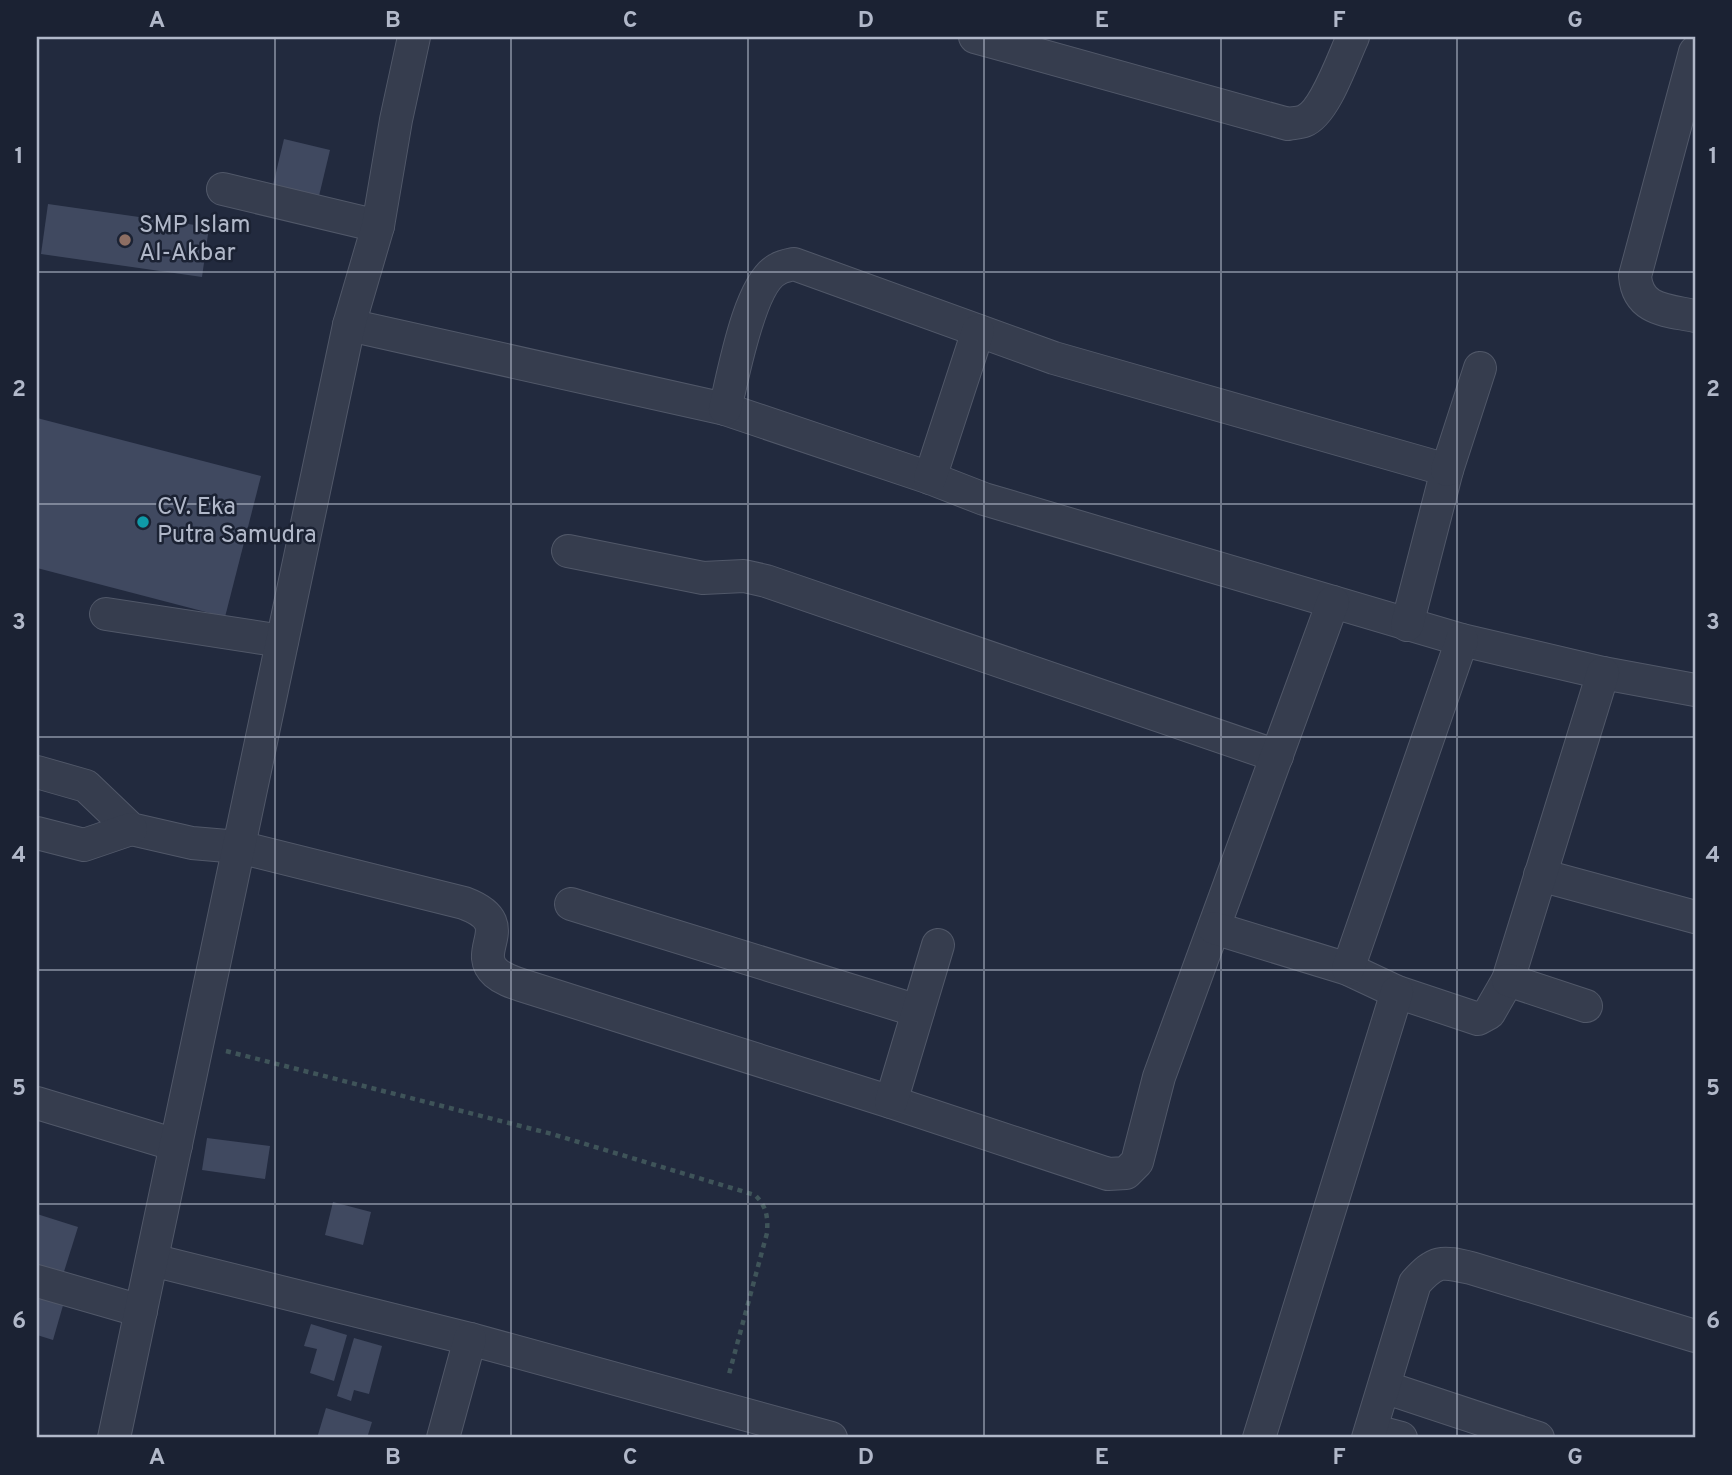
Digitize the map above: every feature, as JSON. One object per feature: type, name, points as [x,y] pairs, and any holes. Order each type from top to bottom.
[{"type":"street","points":[[114,1438],[349,325],[378,226],[396,120],[414,37]]},
{"type":"street","points":[[975,37],[1287,124],[1304,121],[1314,114],[1323,102],[1353,37]]},
{"type":"street","points":[[1695,52],[1635,276],[1641,297],[1650,305],[1695,316]]},
{"type":"street","points":[[223,188],[378,226]]},
{"type":"street","points":[[726,408],[750,311],[765,282],[776,269],[794,264],[1054,358],[1447,470]]},
{"type":"street","points":[[349,325],[726,408],[984,499],[1407,625],[1603,673],[1695,690]]},
{"type":"street","points":[[930,478],[978,331]]},
{"type":"street","points":[[1407,625],[1447,470],[1480,368]]},
{"type":"street","points":[[568,551],[703,578],[744,576],[766,581],[1277,756]]},
{"type":"street","points":[[37,772],[86,786],[131,829],[192,843],[239,847],[479,908],[488,915],[492,923],[488,950],[490,965],[496,973],[509,981],[1108,1174],[1126,1173],[1136,1162],[1159,1077],[1333,602]]},
{"type":"street","points":[[106,614],[282,641]]},
{"type":"street","points":[[1348,969],[1462,639]]},
{"type":"street","points":[[1214,928],[1348,969],[1397,992],[1478,1019],[1489,1013],[1508,980],[1603,673]]},
{"type":"street","points":[[37,833],[84,845],[131,829]]},
{"type":"street","points":[[1540,875],[1695,917]]},
{"type":"street","points":[[571,904],[918,1011]]},
{"type":"street","points":[[891,1102],[937,945]]},
{"type":"street","points":[[1508,980],[1586,1006]]},
{"type":"street","points":[[1259,1438],[1397,992]]},
{"type":"street","points":[[37,1103],[176,1145]]},
{"type":"street","points":[[152,1260],[470,1339],[831,1438]]},
{"type":"street","points":[[1401,1438],[1369,1434],[1415,1283],[1430,1266],[1448,1263],[1695,1336]]},
{"type":"street","points":[[37,1281],[141,1311]]},
{"type":"street","points":[[443,1438],[470,1339]]},
{"type":"street","points":[[1384,1387],[1538,1438]]},
{"type":"path","points":[[197,1043],[552,1134],[755,1195],[766,1210],[766,1233],[720,1406]]},
{"type":"building","name":"SMP Islam Al-Akbar","points":[[284,139],[330,150],[319,196],[273,185]]},
{"type":"building","name":"SMP Islam Al-Akbar","points":[[48,204],[209,227],[202,277],[41,254]]},
{"type":"building","name":"CV. Eka Putra Samudra","points":[[37,418],[261,476],[225,617],[37,568]]},
{"type":"building","points":[[207,1138],[270,1146],[265,1179],[202,1170]]},
{"type":"building","points":[[333,1202],[371,1212],[363,1245],[325,1235]]},
{"type":"building","points":[[37,1214],[78,1227],[62,1278],[37,1271]]},
{"type":"building","points":[[37,1286],[66,1295],[53,1340],[37,1335]]},
{"type":"building","points":[[311,1324],[347,1335],[334,1381],[310,1373],[317,1349],[304,1346]]},
{"type":"building","points":[[354,1338],[382,1346],[369,1394],[354,1390],[351,1401],[337,1396]]},
{"type":"building","points":[[326,1408],[372,1422],[367,1438],[317,1438]]},
{"type":"place","name":"SMP Islam Al-Akbar","points":[[125,240]]},
{"type":"place","name":"CV. Eka Putra Samudra","points":[[143,522]]}]
